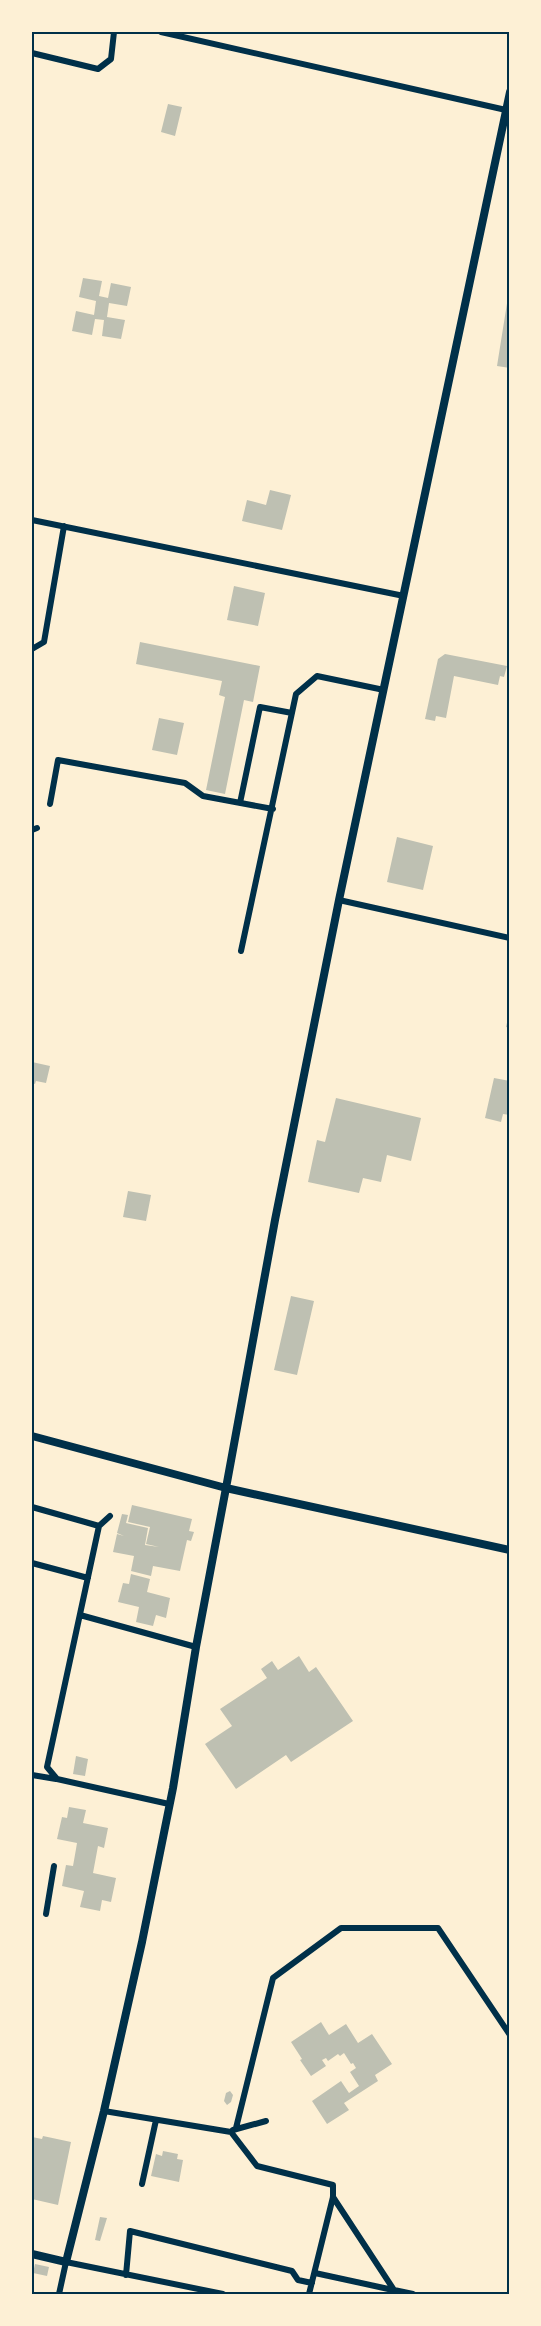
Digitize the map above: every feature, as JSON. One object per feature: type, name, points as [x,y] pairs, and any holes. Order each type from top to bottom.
[{"type":"main road","points":[[226,1488],[275,1220],[339,900],[510,92]]},
{"type":"main road","points":[[32,1436],[226,1488],[510,1550]]},
{"type":"street","points":[[32,53],[98,69],[111,59],[114,32]]},
{"type":"street","points":[[161,32],[506,110]]},
{"type":"street","points":[[32,520],[404,596]]},
{"type":"street","points":[[32,649],[44,642],[64,526]]},
{"type":"street","points":[[241,951],[296,694],[316,676],[384,690]]},
{"type":"street","points":[[240,803],[260,706],[292,713]]},
{"type":"street","points":[[50,804],[58,760],[185,783],[203,796],[273,809]]},
{"type":"street","points":[[339,900],[510,938]]},
{"type":"street","points":[[59,2295],[142,1942],[226,1488]]},
{"type":"street","points":[[32,1507],[99,1526]]},
{"type":"street","points":[[57,1779],[47,1767],[99,1526],[110,1516]]},
{"type":"street","points":[[32,1563],[88,1578]]},
{"type":"street","points":[[80,1615],[196,1647]]},
{"type":"street","points":[[32,1775],[169,1804]]},
{"type":"street","points":[[46,1914],[54,1866]]},
{"type":"street","points":[[309,2295],[333,2197],[333,2186],[257,2166],[233,2130],[273,1978],[341,1928],[438,1928],[510,2035]]},
{"type":"street","points":[[104,2111],[233,2130],[266,2121]]},
{"type":"street","points":[[142,2184],[156,2120]]},
{"type":"street","points":[[333,2197],[394,2290]]},
{"type":"street","points":[[126,2275],[130,2231],[292,2271],[298,2280],[312,2283]]},
{"type":"street","points":[[32,2254],[223,2295]]},
{"type":"street","points":[[315,2273],[413,2295]]},
{"type":"building","points":[[168,104],[182,107],[175,136],[161,132]]},
{"type":"building","points":[[83,278],[102,281],[99,296],[108,298],[111,283],[131,287],[127,306],[109,303],[107,317],[125,320],[121,339],[102,336],[104,320],[95,319],[92,335],[72,331],[76,311],[94,315],[96,301],[79,297]]},
{"type":"building","points":[[508,297],[510,297],[510,368],[497,366]]},
{"type":"building","points":[[270,490],[291,495],[282,530],[242,521],[247,500],[266,505]]},
{"type":"building","points":[[234,586],[265,593],[258,626],[227,620]]},
{"type":"building","points":[[140,642],[260,666],[253,702],[244,700],[225,794],[206,790],[225,697],[219,695],[222,681],[136,664]]},
{"type":"building","points":[[445,654],[507,666],[504,677],[500,676],[498,685],[454,676],[446,718],[436,716],[435,721],[425,719],[438,659]]},
{"type":"building","points":[[159,718],[184,723],[177,755],[152,750]]},
{"type":"building","points":[[397,837],[433,846],[423,890],[387,882]]},
{"type":"building","points":[[510,1014],[510,1028],[506,1027]]},
{"type":"building","points":[[32,1062],[50,1066],[46,1083],[36,1081],[35,1084],[32,1083]]},
{"type":"building","points":[[494,1078],[510,1081],[510,1115],[503,1114],[501,1122],[485,1118]]},
{"type":"building","points":[[336,1098],[421,1118],[411,1161],[387,1155],[381,1182],[363,1178],[359,1193],[308,1182],[317,1140],[325,1142]]},
{"type":"building","points":[[128,1191],[151,1195],[146,1221],[123,1217]]},
{"type":"building","points":[[291,1296],[314,1301],[297,1375],[274,1370]]},
{"type":"building","points":[[132,1505],[192,1519],[189,1531],[194,1532],[191,1541],[187,1540],[180,1571],[153,1566],[151,1576],[131,1571],[134,1556],[113,1552],[117,1534],[124,1536],[117,1533],[122,1514],[128,1515],[126,1523],[148,1528],[145,1545],[159,1547],[146,1544],[150,1527],[128,1522]]},
{"type":"building","points":[[131,1574],[150,1579],[147,1592],[170,1598],[166,1618],[156,1615],[153,1626],[136,1622],[139,1607],[118,1602],[123,1583],[129,1584]]},
{"type":"building","points":[[299,1656],[309,1672],[316,1667],[353,1721],[291,1762],[286,1755],[236,1789],[205,1744],[232,1726],[220,1709],[267,1678],[261,1669],[272,1661],[278,1670]]},
{"type":"building","points":[[76,1756],[88,1759],[85,1776],[73,1774]]},
{"type":"building","points":[[69,1807],[86,1810],[83,1823],[108,1828],[104,1848],[98,1846],[93,1873],[116,1878],[111,1902],[102,1900],[100,1911],[80,1907],[84,1891],[62,1886],[66,1865],[73,1866],[77,1843],[57,1839],[62,1817],[67,1818]]},
{"type":"building","points":[[321,2022],[329,2035],[346,2024],[358,2043],[372,2034],[392,2064],[375,2075],[378,2081],[344,2103],[349,2110],[327,2124],[312,2101],[341,2081],[349,2093],[359,2086],[350,2072],[356,2068],[344,2053],[328,2061],[326,2058],[322,2060],[326,2066],[311,2076],[300,2060],[302,2059],[291,2042]]},
{"type":"building","points":[[230,2091],[233,2095],[231,2102],[227,2105],[224,2101],[226,2093]]},
{"type":"building","points":[[43,2136],[71,2142],[58,2205],[32,2199],[32,2137],[42,2139]]},
{"type":"building","points":[[163,2151],[178,2154],[177,2159],[183,2160],[179,2182],[151,2176],[156,2154],[162,2156]]},
{"type":"building","points":[[100,2217],[107,2218],[100,2241],[95,2240]]},
{"type":"building","points":[[35,2264],[49,2267],[47,2276],[33,2273]]}]
